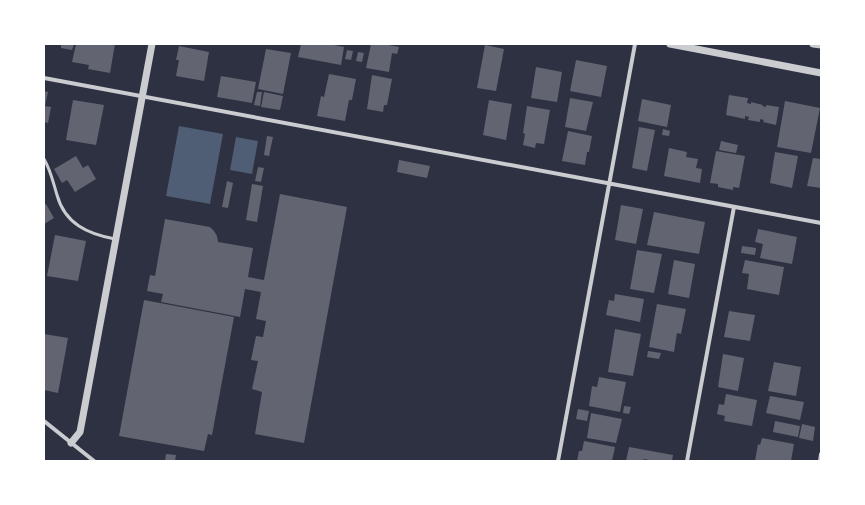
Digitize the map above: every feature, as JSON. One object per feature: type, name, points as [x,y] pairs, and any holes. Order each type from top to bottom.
[{"type":"street","points":[[71,443],[80,432],[152,44]]},
{"type":"street","points":[[558,461],[635,44]]},
{"type":"street","points":[[670,44],[821,73]]},
{"type":"street","points":[[813,44],[821,45]]},
{"type":"street","points":[[44,78],[821,223]]},
{"type":"street","points":[[687,461],[734,207]]},
{"type":"street","points":[[44,421],[94,461]]},
{"type":"street","points":[[820,461],[821,454]]},
{"type":"lane","points":[[44,159],[52,174],[60,204],[72,220],[88,232],[116,239]]},
{"type":"water","points":[[179,126],[223,134],[210,204],[166,196]]},
{"type":"water","points":[[236,137],[258,141],[252,174],[230,170]]},
{"type":"building","points":[[61,44],[74,44],[72,50],[61,48]]},
{"type":"building","points":[[76,44],[115,44],[110,73],[88,69],[89,65],[72,62]]},
{"type":"building","points":[[301,44],[335,44],[334,45],[344,47],[341,65],[298,57]]},
{"type":"building","points":[[371,44],[383,44],[399,47],[397,54],[392,53],[389,72],[366,68]]},
{"type":"building","points":[[485,45],[504,49],[496,91],[477,88]]},
{"type":"building","points":[[179,46],[209,52],[204,81],[176,76],[179,60],[176,60]]},
{"type":"building","points":[[266,49],[291,53],[283,94],[258,89]]},
{"type":"building","points":[[347,50],[353,51],[351,60],[345,59]]},
{"type":"building","points":[[358,52],[364,53],[362,62],[356,61]]},
{"type":"building","points":[[576,60],[607,66],[601,97],[570,91]]},
{"type":"building","points":[[536,67],[562,72],[557,102],[531,98]]},
{"type":"building","points":[[329,74],[356,79],[352,100],[349,100],[345,121],[317,116],[321,96],[324,97]]},
{"type":"building","points":[[372,75],[392,79],[387,105],[384,105],[383,112],[367,109]]},
{"type":"building","points":[[221,76],[256,82],[252,103],[217,97]]},
{"type":"building","points":[[44,91],[48,92],[45,106],[51,107],[48,123],[44,122]]},
{"type":"building","points":[[257,92],[262,92],[260,106],[254,105]]},
{"type":"building","points":[[264,92],[283,96],[280,110],[261,107]]},
{"type":"building","points":[[729,95],[748,98],[747,103],[751,104],[751,102],[766,107],[766,105],[779,107],[776,125],[763,122],[764,120],[760,119],[760,122],[748,120],[749,117],[745,116],[745,119],[726,115]]},
{"type":"building","points":[[570,98],[593,102],[586,131],[565,127]]},
{"type":"building","points":[[642,99],[671,105],[667,127],[638,121]]},
{"type":"building","points":[[73,100],[104,105],[96,145],[66,140]]},
{"type":"building","points":[[489,100],[512,104],[506,140],[483,135]]},
{"type":"building","points":[[785,101],[820,108],[811,153],[777,147]]},
{"type":"building","points":[[527,106],[550,110],[544,144],[536,143],[535,148],[523,145],[525,134],[523,133]]},
{"type":"building","points":[[639,127],[655,130],[647,171],[632,168]]},
{"type":"building","points":[[663,129],[670,131],[669,136],[662,135]]},
{"type":"building","points":[[568,131],[592,136],[585,165],[562,161]]},
{"type":"building","points":[[267,136],[273,137],[269,156],[264,155]]},
{"type":"building","points":[[721,141],[738,145],[736,153],[719,150]]},
{"type":"building","points":[[669,148],[687,152],[686,157],[698,159],[696,168],[702,169],[700,183],[664,176]]},
{"type":"building","points":[[716,151],[745,156],[739,188],[733,187],[733,190],[718,187],[718,184],[710,183]]},
{"type":"building","points":[[775,152],[798,156],[792,188],[770,183]]},
{"type":"building","points":[[76,156],[83,168],[88,165],[96,179],[75,192],[67,180],[62,183],[54,169]]},
{"type":"building","points":[[813,158],[821,159],[821,188],[807,186]]},
{"type":"building","points":[[399,160],[430,166],[427,178],[397,172]]},
{"type":"building","points":[[258,167],[264,168],[261,182],[255,181]]},
{"type":"building","points":[[227,181],[233,183],[228,208],[222,207]]},
{"type":"building","points":[[252,184],[263,186],[257,222],[246,220]]},
{"type":"building","points":[[280,194],[347,207],[304,443],[255,434],[262,392],[252,389],[258,361],[251,360],[256,336],[263,337],[266,321],[256,319],[261,292],[245,289],[240,317],[161,302],[163,294],[147,291],[150,275],[155,276],[165,219],[210,227],[217,236],[218,242],[253,248],[248,277],[264,280]]},
{"type":"building","points":[[46,204],[54,218],[44,224],[44,205]]},
{"type":"building","points":[[621,205],[643,209],[636,244],[615,240]]},
{"type":"building","points":[[654,212],[705,222],[699,254],[647,245]]},
{"type":"building","points":[[758,229],[797,237],[792,264],[760,258],[763,244],[755,242]]},
{"type":"building","points":[[55,235],[86,241],[78,281],[47,276]]},
{"type":"building","points":[[742,246],[756,248],[755,255],[741,253]]},
{"type":"building","points":[[637,250],[662,254],[654,293],[630,289]]},
{"type":"building","points":[[674,260],[695,264],[689,298],[668,294]]},
{"type":"building","points":[[745,260],[784,267],[779,295],[747,289],[749,274],[742,273]]},
{"type":"building","points":[[615,294],[644,299],[640,322],[606,315],[609,300],[614,301]]},
{"type":"building","points":[[144,300],[234,317],[212,435],[208,434],[204,451],[119,436]]},
{"type":"building","points":[[657,304],[686,309],[681,334],[677,333],[674,352],[649,347]]},
{"type":"building","points":[[729,311],[755,315],[750,341],[724,337]]},
{"type":"building","points":[[615,329],[641,334],[633,376],[608,372]]},
{"type":"building","points":[[44,334],[68,338],[58,393],[44,390]]},
{"type":"building","points":[[648,351],[661,353],[659,359],[647,357]]},
{"type":"building","points":[[723,354],[744,358],[738,391],[718,387]]},
{"type":"building","points":[[774,362],[801,367],[796,396],[768,391]]},
{"type":"building","points":[[599,377],[626,382],[620,412],[589,406],[592,386],[597,387]]},
{"type":"building","points":[[726,394],[757,400],[752,426],[724,421],[725,416],[717,414],[719,404],[724,405]]},
{"type":"building","points":[[770,396],[804,402],[800,420],[766,413]]},
{"type":"building","points":[[624,406],[631,407],[629,414],[623,413]]},
{"type":"building","points":[[578,409],[589,411],[587,421],[576,419]]},
{"type":"building","points":[[591,413],[622,419],[616,443],[587,438]]},
{"type":"building","points":[[775,421],[800,426],[798,437],[773,432]]},
{"type":"building","points":[[802,424],[815,427],[813,441],[799,438]]},
{"type":"building","points":[[762,438],[794,444],[791,461],[755,461],[758,444],[760,445]]},
{"type":"building","points":[[584,441],[615,447],[612,461],[577,461],[579,451],[582,451]]},
{"type":"building","points":[[629,447],[673,455],[672,461],[653,461],[644,459],[643,461],[626,461]]},
{"type":"building","points":[[166,454],[176,455],[175,461],[165,461]]}]
